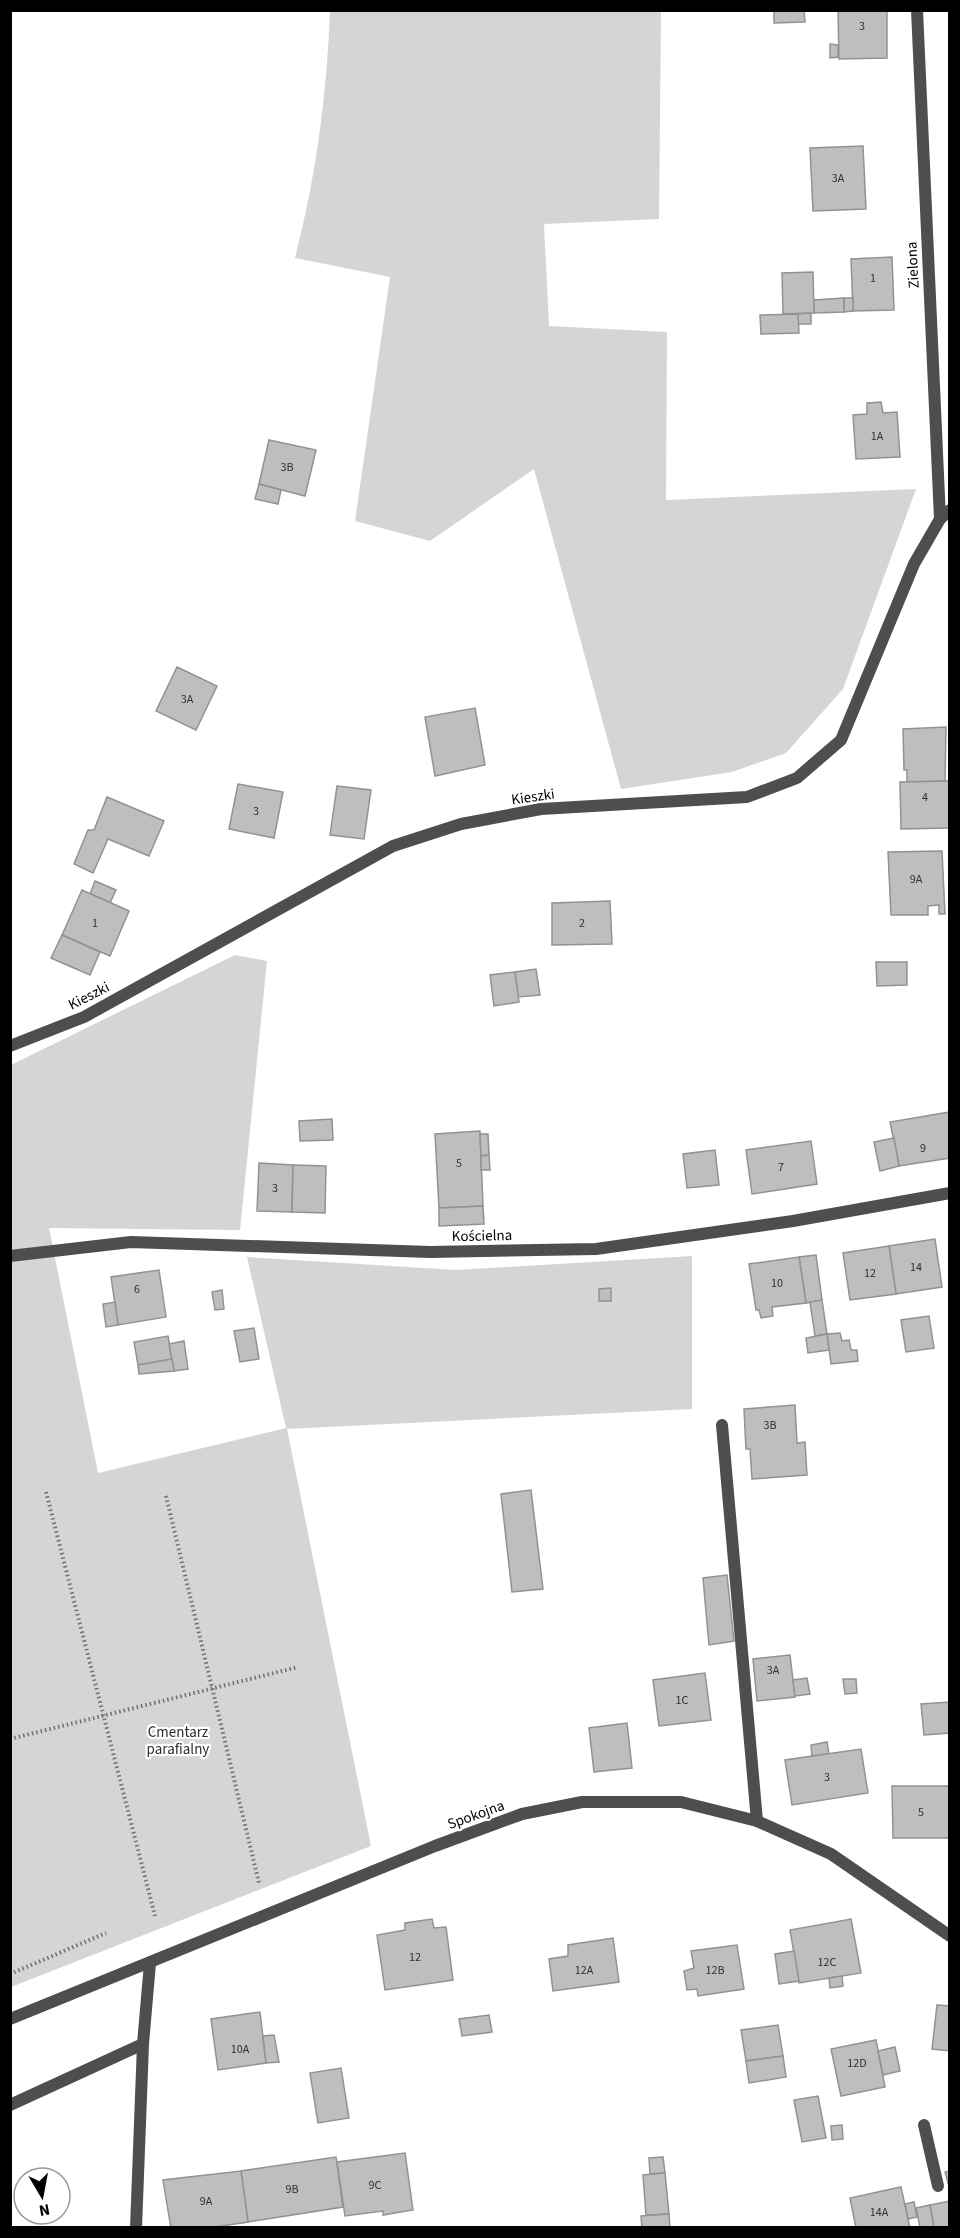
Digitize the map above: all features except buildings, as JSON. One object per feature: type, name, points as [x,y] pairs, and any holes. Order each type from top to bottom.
[{"type":"street","name":"Zielona","points":[[917,10],[940,519]]},
{"type":"street","name":"Kieszki","points":[[10,1046],[84,1017],[393,846],[461,824],[541,809],[747,797],[797,778],[841,740],[914,564],[940,519],[950,510]]},
{"type":"street","name":"Kościelna","points":[[10,1256],[131,1242],[430,1252],[596,1249],[793,1221],[950,1193]]},
{"type":"street","points":[[723,1425],[757,1821]]},
{"type":"street","name":"Spokojna","points":[[10,2019],[412,1855],[522,1814],[582,1802],[635,1800],[681,1802],[757,1821],[831,1854],[950,1936]]},
{"type":"street","points":[[136,2228],[143,2044],[150,1963]]},
{"type":"street","points":[[10,2105],[143,2044]]},
{"type":"street","points":[[924,2125],[938,2186]]},
{"type":"path","points":[[46,1492],[155,1916]]},
{"type":"path","points":[[166,1496],[259,1883]]},
{"type":"path","points":[[10,1738],[298,1667]]},
{"type":"path","points":[[10,1974],[106,1933]]},
{"type":"green space","points":[[330,11],[661,11],[659,219],[544,224],[549,326],[667,332],[666,500],[916,489],[843,689],[786,753],[732,772],[621,789],[534,469],[430,541],[355,521],[390,277],[295,258],[309,197],[319,135]]},
{"type":"green space","name":"Cmentarz parafialny","points":[[235,955],[267,961],[240,1230],[49,1228],[98,1473],[286,1428],[247,1257],[456,1270],[692,1256],[692,1409],[287,1429],[371,1846],[11,1987],[11,1065]]}]
